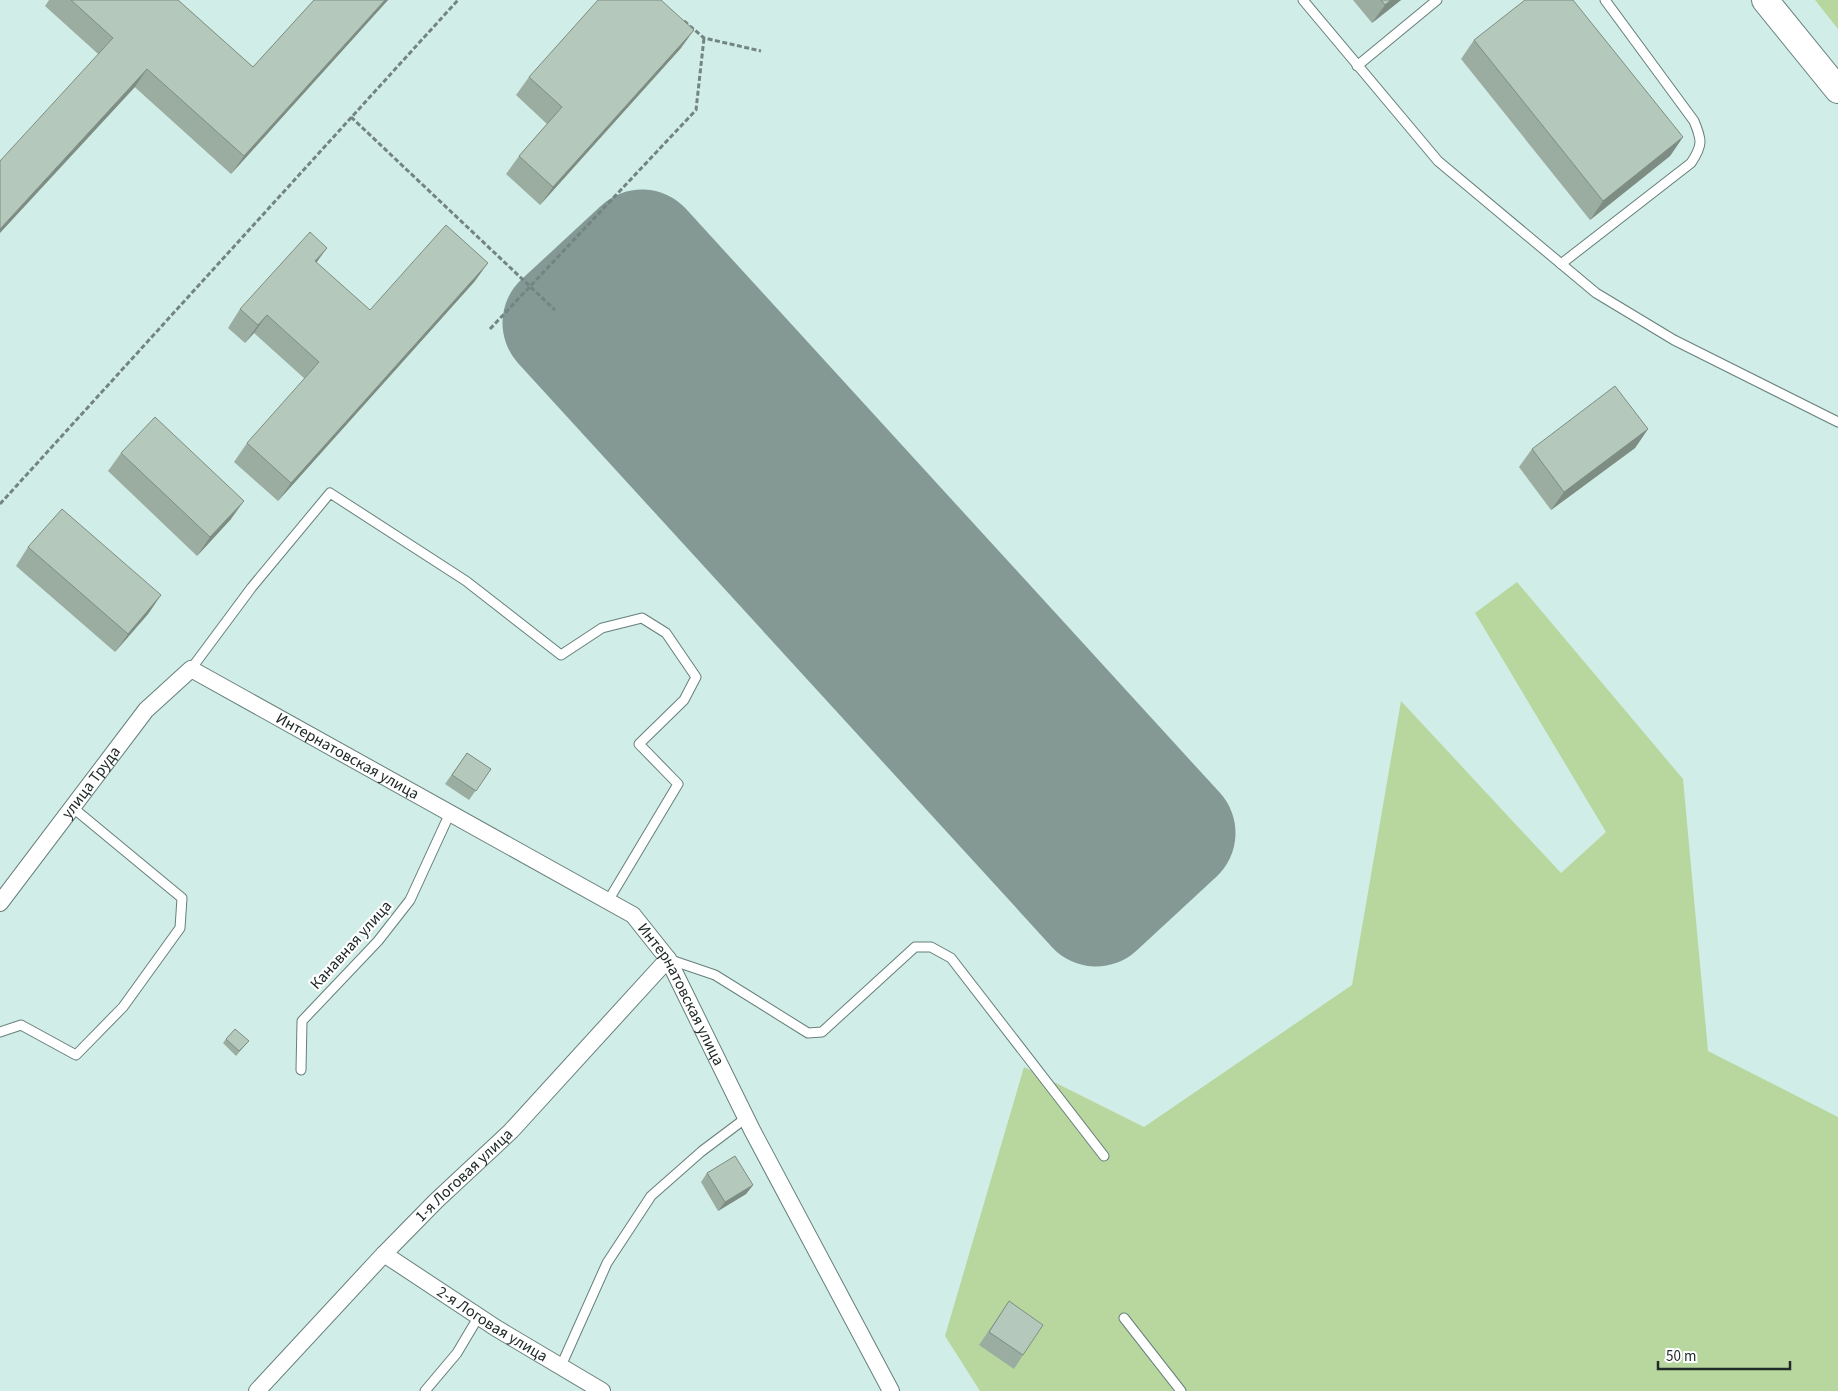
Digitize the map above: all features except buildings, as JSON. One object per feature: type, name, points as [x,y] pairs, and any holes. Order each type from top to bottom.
[{"type":"main road","points":[[1765,0],[1838,90]]},
{"type":"street","name":"улица Труда","points":[[0,903],[146,710],[191,669]]},
{"type":"street","name":"Интернатовская улица","points":[[191,669],[633,915],[668,959],[746,1118],[891,1391]]},
{"type":"street","name":"1-я Логовая улица","points":[[257,1391],[384,1254],[436,1201],[511,1130],[668,959]]},
{"type":"street","name":"2-я Логовая улица","points":[[384,1254],[496,1328],[602,1391]]},
{"type":"lane","points":[[1303,0],[1438,161],[1596,293],[1674,340],[1838,422]]},
{"type":"lane","points":[[1357,66],[1437,0]]},
{"type":"lane","points":[[1561,264],[1691,163],[1699,150],[1701,137],[1694,121],[1605,0]]},
{"type":"lane","points":[[191,669],[252,587],[330,493],[466,581],[561,655],[602,628],[642,618],[666,633],[696,677],[684,700],[640,744],[678,784],[608,901]]},
{"type":"lane","points":[[0,1032],[22,1025],[76,1054],[123,1007],[180,928],[182,898],[72,807]]},
{"type":"lane","name":"Канавная улица","points":[[301,1070],[302,1021],[378,941],[410,900],[450,813]]},
{"type":"lane","points":[[668,959],[715,975],[808,1033],[822,1032],[916,948],[931,947],[951,958],[1104,1156]]},
{"type":"lane","points":[[561,1366],[607,1263],[651,1196],[702,1152],[746,1118]]},
{"type":"lane","points":[[425,1391],[457,1353],[479,1316]]},
{"type":"lane","points":[[1124,1318],[1181,1391]]},
{"type":"path","points":[[0,504],[458,0]]},
{"type":"path","points":[[682,19],[704,38],[761,51]]},
{"type":"path","points":[[490,329],[696,110],[704,38]]},
{"type":"path","points":[[351,117],[555,310]]},
{"type":"green space","points":[[1815,0],[1838,0],[1838,29]]},
{"type":"green space","points":[[1517,582],[1683,779],[1708,1051],[1838,1117],[1838,1391],[980,1391],[945,1336],[1024,1067],[1144,1127],[1352,985],[1401,701],[1561,873],[1606,832],[1475,613]]},
{"type":"runway","points":[[642,249],[1176,833],[1096,907],[562,323],[642,249]]}]
